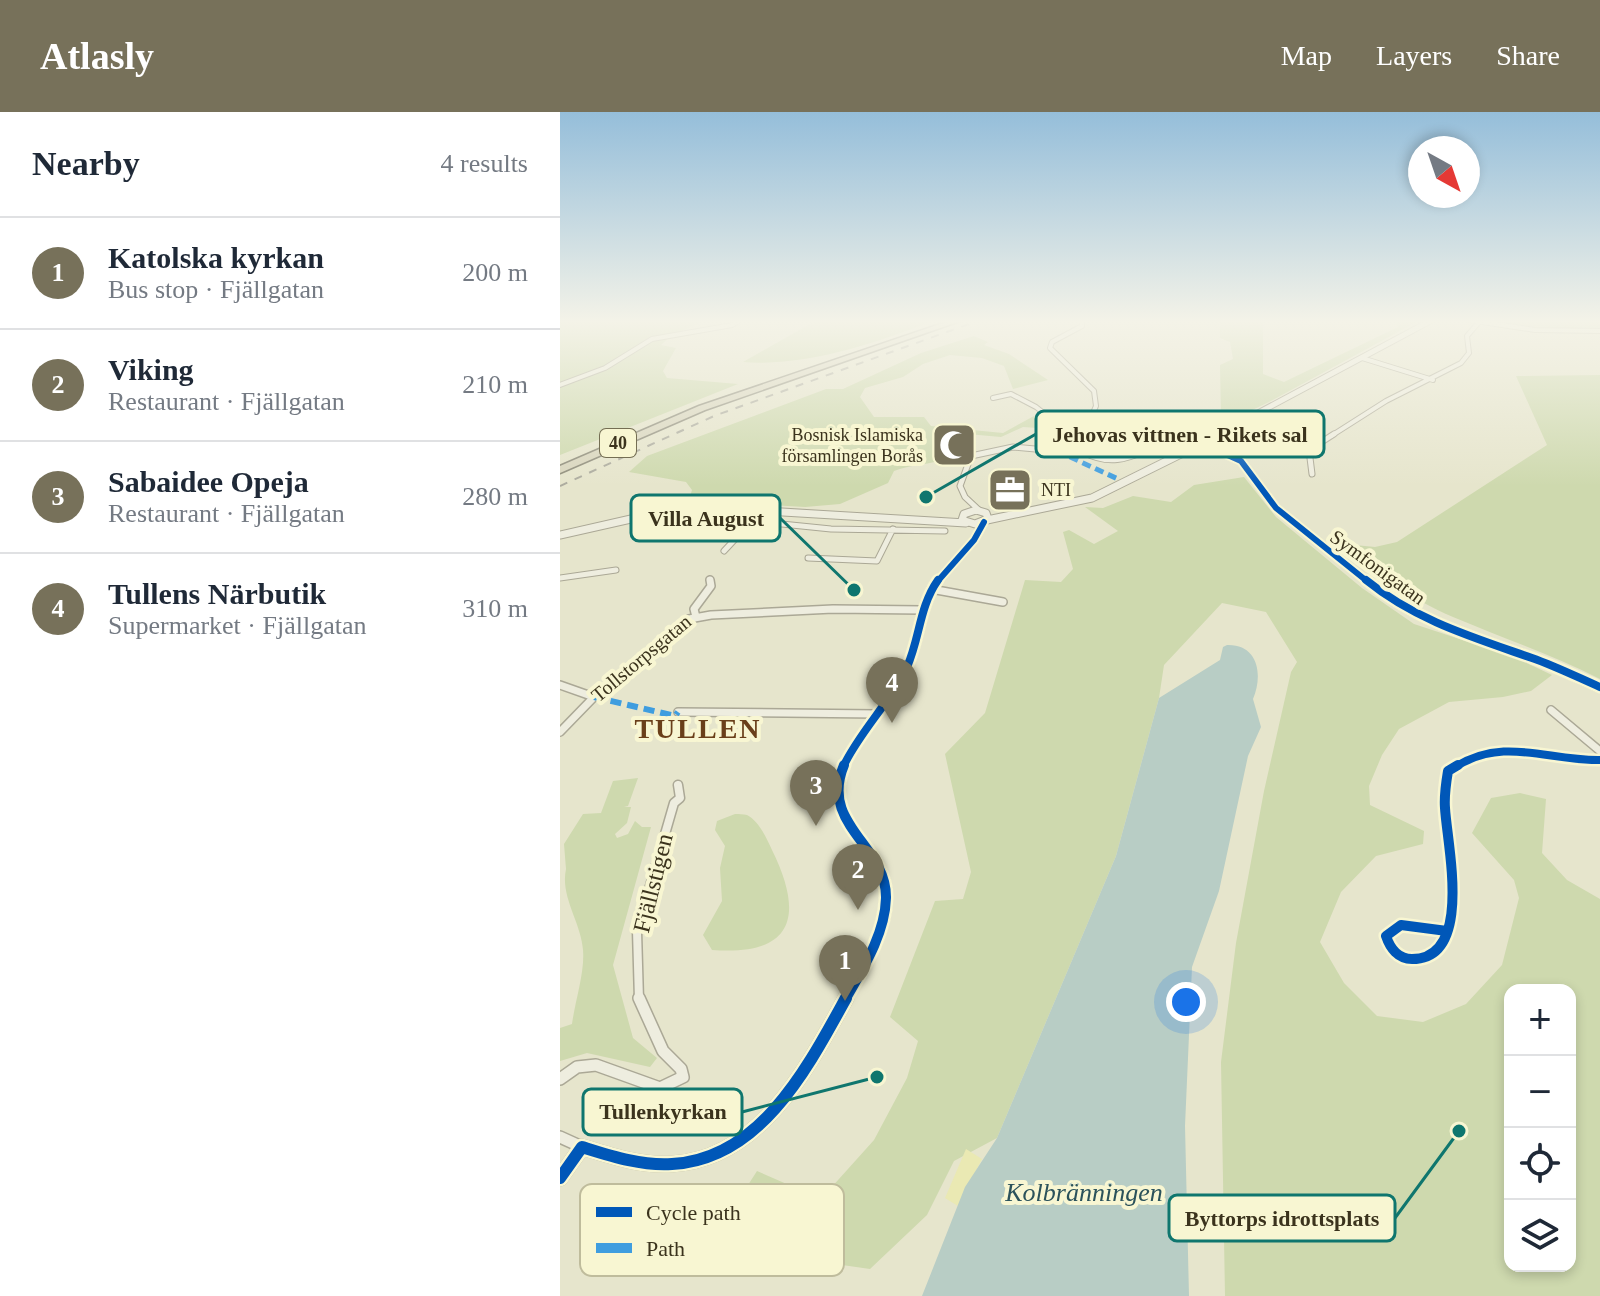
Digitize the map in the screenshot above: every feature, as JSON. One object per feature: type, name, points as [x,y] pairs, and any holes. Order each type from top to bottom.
[{"type":"highway","name":"40","points":[[560,463],[733,391],[781,375]]},
{"type":"highway","name":"40","points":[[560,470],[678,418],[792,375]]},
{"type":"highway","points":[[560,477],[678,418]]},
{"type":"street","points":[[560,385],[585,375]]},
{"type":"street","points":[[1078,375],[1090,385],[1096,406],[1080,448],[1087,455],[1115,462],[1136,458],[1169,440],[1210,444],[1332,375]]},
{"type":"street","points":[[1418,375],[1433,380]]},
{"type":"street","points":[[1312,474],[1309,450],[1325,437],[1386,401],[1440,375]]},
{"type":"street","points":[[993,398],[1011,394],[1048,415],[1057,425],[1057,449]]},
{"type":"street","points":[[968,544],[973,530],[966,519],[965,497],[960,481],[971,456],[1018,449],[1057,449],[1080,444]]},
{"type":"street","points":[[560,536],[653,514],[714,508],[924,520],[966,519],[1041,510],[1107,492],[1194,444]]},
{"type":"street","name":"Symfonigatan","points":[[1210,444],[1241,461],[1276,508],[1393,602],[1428,621],[1537,660],[1600,687]]},
{"type":"street","points":[[965,497],[984,516]]},
{"type":"street","points":[[752,521],[749,517],[754,509]]},
{"type":"street","points":[[966,519],[984,516]]},
{"type":"street","points":[[560,1137],[615,1161],[658,1167],[684,1165],[732,1147],[773,1112],[791,1088],[858,976],[886,898],[884,881],[843,813],[837,793],[843,768],[900,682],[910,660],[922,610],[931,589],[968,544],[984,516]]},
{"type":"street","points":[[752,521],[830,529],[945,531]]},
{"type":"street","points":[[724,551],[752,521]]},
{"type":"street","points":[[808,558],[877,561],[893,529]]},
{"type":"street","points":[[560,578],[616,570]]},
{"type":"street","name":"Tollstorpsgatan","points":[[560,732],[594,697],[679,625],[696,617],[694,609],[711,586],[710,579]]},
{"type":"street","points":[[931,589],[1003,602]]},
{"type":"street","points":[[696,617],[860,608],[922,610]]},
{"type":"street","points":[[560,685],[594,697]]},
{"type":"street","points":[[1551,710],[1600,751]]},
{"type":"street","points":[[678,712],[878,714]]},
{"type":"street","points":[[1447,931],[1401,925],[1386,936],[1396,954],[1407,959],[1422,960],[1435,956],[1442,949],[1447,931],[1454,877],[1445,809],[1448,771],[1483,751],[1513,749],[1600,760]]},
{"type":"street","name":"Fjällstigen","points":[[560,1079],[585,1065],[596,1065],[660,1088],[683,1077],[681,1069],[663,1051],[639,1001],[637,931],[674,803],[680,798],[678,785]]},
{"type":"street","points":[[560,1178],[582,1147]]},
{"type":"shaded area","points":[[560,375],[665,375],[667,378],[738,384],[560,455]]},
{"type":"shaded area","points":[[873,375],[906,375],[865,388],[860,397],[874,417],[924,417],[931,426],[1003,433],[1034,416],[1047,418],[1053,429],[1023,427],[1001,437],[934,431],[934,455],[939,461],[894,471],[888,483],[840,504],[805,507],[735,503],[687,506],[692,490],[686,482],[629,472],[647,456],[826,389],[843,389]]},
{"type":"shaded area","points":[[1008,375],[1041,375],[1048,380],[1013,389]]},
{"type":"shaded area","points":[[1220,375],[1266,375],[1284,382],[1298,375],[1318,375],[1242,415],[1221,416]]},
{"type":"shaded area","points":[[1600,375],[1600,679],[1437,610],[1334,543],[1375,547],[1397,542],[1547,445],[1516,376]]},
{"type":"shaded area","points":[[1244,477],[1276,517],[1362,588],[1414,624],[1514,657],[1552,675],[1531,691],[1449,702],[1399,729],[1382,755],[1369,786],[1370,805],[1424,831],[1423,844],[1376,856],[1341,892],[1320,942],[1344,983],[1377,1016],[1423,1022],[1466,1004],[1502,965],[1519,898],[1514,880],[1472,833],[1491,798],[1520,793],[1546,799],[1542,853],[1567,880],[1600,899],[1600,1296],[1225,1296],[1221,1062],[1236,943],[1264,791],[1291,672],[1297,662],[1266,612],[1222,603],[1164,665],[1159,698],[1116,856],[997,1138],[954,1161],[927,1215],[870,1269],[844,1265],[844,1184],[834,1184],[874,1140],[907,1078],[918,1041],[890,1017],[935,901],[963,899],[971,872],[945,754],[985,713],[1025,580],[1061,582],[1073,569],[1063,532],[1069,530],[1094,544],[1118,531],[1085,507],[1103,508],[1133,496],[1171,502],[1194,485]]},
{"type":"shaded area","points":[[638,778],[628,806],[624,807],[631,807],[627,823],[615,834],[617,838],[628,834],[635,821],[642,827],[651,827],[613,965],[633,1038],[657,1058],[650,1067],[587,1053],[560,1061],[560,1028],[572,1024],[583,959],[581,940],[566,890],[564,844],[583,814],[601,813],[613,781]]},
{"type":"shaded area","points":[[735,814],[747,815],[765,836],[782,874],[789,913],[785,927],[775,939],[739,950],[712,950],[703,935],[722,901],[720,868],[725,846],[715,830],[717,821]]},
{"type":"shaded area","points":[[757,1171],[787,1184],[749,1184]]},
{"type":"sand","points":[[966,1149],[982,1159],[958,1206],[945,1198]]},
{"type":"water","name":"Kolbränningen","points":[[1227,645],[1246,650],[1256,663],[1258,681],[1253,699],[1261,727],[1248,756],[1219,891],[1192,967],[1185,1126],[1189,1296],[922,1296],[965,1187],[997,1138],[1116,856],[1159,698],[1220,660],[1223,647]]},
{"type":"railway","points":[[560,486],[714,416],[827,375]]},
{"type":"marked path","points":[[1057,451],[1118,479]]},
{"type":"marked path","points":[[594,697],[675,716],[678,712]]},
{"type":"cycle path","points":[[1212,448],[1213,443],[1205,439],[1192,444],[1200,449],[1212,448],[1241,461],[1276,508],[1393,602],[1428,621],[1537,660],[1600,687]]},
{"type":"cycle path","points":[[560,1178],[582,1147],[630,1162],[673,1164],[709,1156],[742,1139],[770,1114],[820,1045],[864,967],[881,926],[886,898],[878,867],[841,810],[837,794],[839,777],[853,748],[892,693],[908,664],[923,607],[932,589],[974,540],[984,522]]},
{"type":"cycle path","points":[[1447,931],[1401,925],[1386,936],[1395,952],[1412,959],[1431,956],[1444,943],[1450,924],[1452,900],[1445,804],[1448,771],[1469,758],[1507,749],[1559,758],[1600,760]]},
{"type":"place","name":"Bosnisk Islamiska församlingen Borås","points":[[954,445]]},
{"type":"place","name":"NTI","points":[[1010,490]]},
{"type":"place","name":"Jehovas vittnen - Rikets sal","points":[[926,497]]},
{"type":"place","name":"Villa August","points":[[854,590]]},
{"type":"place","name":"Tullens Närbutik","points":[[892,723]]},
{"type":"place","name":"Sabaidee Opeja","points":[[816,826]]},
{"type":"place","name":"Viking","points":[[858,910]]},
{"type":"place","name":"Katolska kyrkan","points":[[845,1001]]},
{"type":"place","name":"Tullenkyrkan","points":[[877,1077]]},
{"type":"place","name":"Byttorps idrottsplats","points":[[1459,1131]]},
{"type":"district","name":"TULLEN","points":[[698,728]]}]
